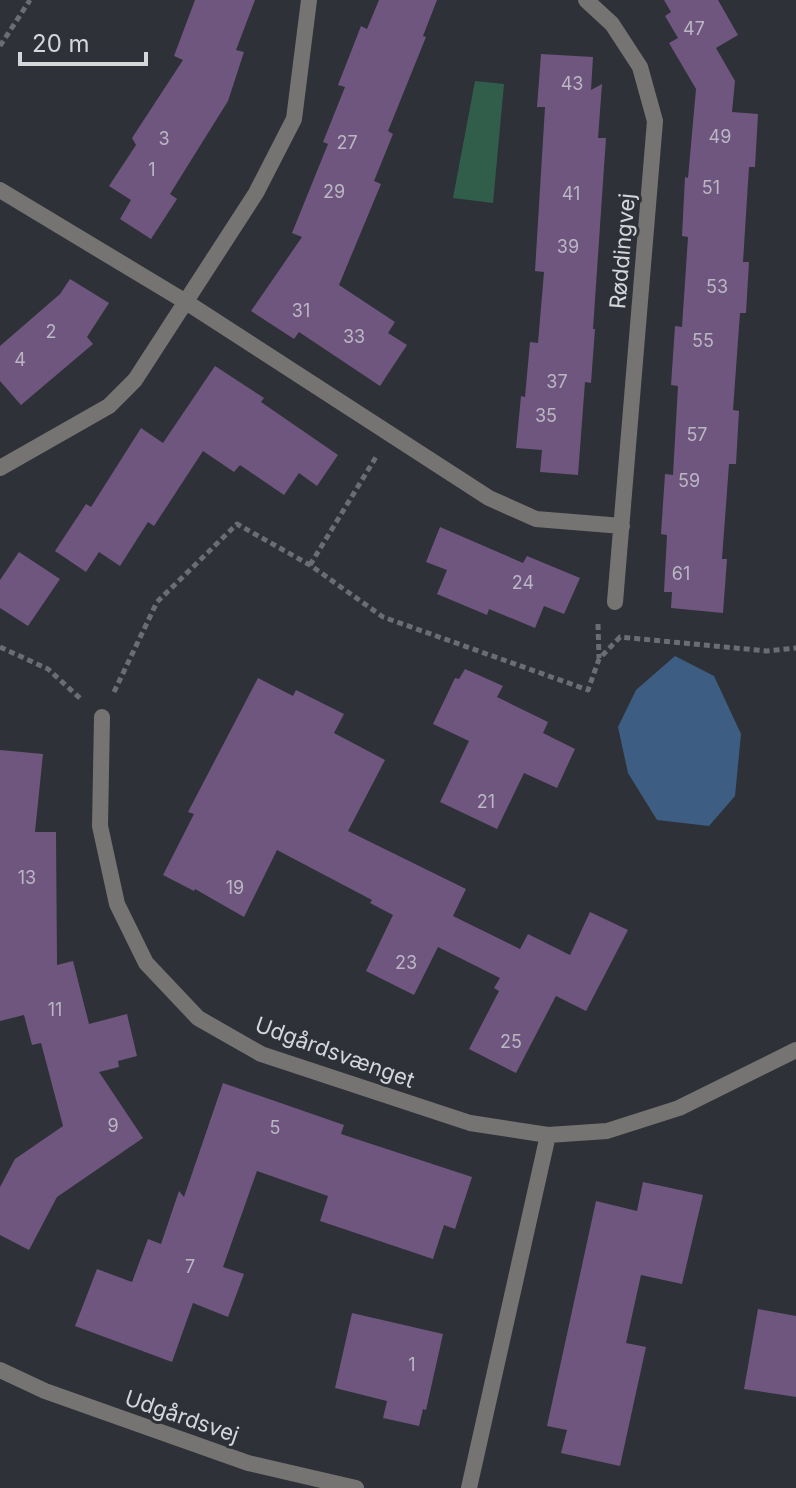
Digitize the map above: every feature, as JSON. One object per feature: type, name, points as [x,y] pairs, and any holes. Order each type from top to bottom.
[{"type":"street","points":[[0,468],[109,406],[135,380],[256,193],[294,119],[309,0]]},
{"type":"street","name":"Røddingvej","points":[[586,0],[612,24],[640,67],[655,121],[615,602]]},
{"type":"street","points":[[0,190],[186,302],[489,498],[536,519],[622,526]]},
{"type":"street","name":"Udgårdsvænget","points":[[102,717],[100,826],[117,904],[146,963],[198,1018],[261,1054],[470,1123],[548,1135],[607,1131],[679,1108],[796,1050]]},
{"type":"street","points":[[469,1488],[548,1135]]},
{"type":"street","name":"Udgårdsvej","points":[[0,1370],[45,1391],[248,1463],[356,1488]]},
{"type":"path","points":[[0,46],[30,0]]},
{"type":"path","points":[[310,565],[390,434]]},
{"type":"path","points":[[0,647],[48,669],[102,717],[157,602],[237,524],[310,565],[383,617],[588,690],[599,659],[620,637],[767,651],[796,648]]},
{"type":"green space","points":[[475,81],[504,84],[493,203],[453,198]]},
{"type":"water","points":[[675,656],[714,676],[741,734],[735,796],[709,826],[657,820],[628,773],[618,727],[636,690]]},
{"type":"building","points":[[195,0],[255,0],[236,50],[244,52],[228,101],[170,194],[177,199],[151,239],[120,219],[131,200],[109,186],[136,145],[132,138],[183,60],[174,56]]},
{"type":"building","points":[[379,0],[437,0],[423,36],[426,37],[388,131],[393,134],[374,181],[381,184],[339,285],[395,322],[388,333],[407,345],[380,386],[299,332],[294,339],[251,311],[302,237],[292,233],[328,144],[323,142],[345,87],[338,85],[361,26],[367,29]]},
{"type":"building","points":[[664,0],[718,0],[738,35],[716,48],[735,81],[732,112],[758,114],[755,167],[749,167],[743,262],[749,262],[746,313],[740,313],[733,410],[739,411],[736,464],[729,464],[722,559],[727,559],[723,613],[671,608],[672,592],[664,592],[667,535],[661,534],[665,474],[673,475],[678,386],[671,385],[675,326],[682,327],[688,237],[682,236],[685,177],[688,178],[696,89],[669,43],[678,38],[665,16],[671,12]]},
{"type":"building","points":[[541,54],[593,57],[591,90],[602,84],[598,138],[606,138],[595,329],[591,383],[585,382],[578,475],[540,472],[542,450],[516,448],[530,342],[538,343],[544,272],[535,271],[545,107],[537,107]]},
{"type":"building","points":[[70,279],[109,303],[87,337],[93,344],[21,405],[0,381],[0,346],[60,294]]},
{"type":"building","points":[[215,366],[264,398],[261,402],[338,455],[317,486],[299,473],[284,495],[240,465],[234,472],[203,451],[154,526],[148,522],[120,566],[99,552],[86,572],[55,551],[86,504],[91,507],[141,428],[163,443]]},
{"type":"building","points":[[440,527],[523,563],[527,556],[580,578],[564,614],[544,606],[535,628],[489,609],[487,615],[437,594],[447,570],[426,562]]},
{"type":"building","points":[[19,552],[60,579],[28,626],[0,608],[0,580]]},
{"type":"building","points":[[465,669],[503,686],[497,697],[548,722],[543,733],[575,749],[557,788],[524,773],[497,829],[440,802],[469,741],[433,724],[455,678],[459,679]]},
{"type":"building","points":[[258,678],[293,696],[296,690],[344,714],[334,733],[385,760],[348,831],[466,889],[453,916],[520,949],[528,934],[570,955],[590,912],[628,930],[586,1011],[556,996],[516,1073],[469,1049],[499,991],[494,988],[500,978],[438,947],[414,995],[366,971],[393,915],[370,903],[372,900],[277,850],[244,917],[163,875],[194,814],[188,812]]},
{"type":"building","points":[[0,750],[43,754],[35,832],[56,832],[57,965],[73,961],[89,1024],[127,1014],[137,1056],[118,1061],[119,1067],[99,1072],[143,1138],[57,1197],[29,1250],[0,1235],[0,1187],[15,1159],[63,1126],[41,1043],[32,1045],[24,1015],[0,1021]]},
{"type":"building","points":[[223,1083],[344,1125],[341,1134],[472,1177],[455,1229],[444,1225],[433,1259],[320,1221],[328,1196],[257,1171],[223,1267],[244,1274],[228,1317],[193,1303],[172,1362],[75,1326],[97,1269],[132,1282],[148,1239],[161,1244],[179,1191],[184,1197]]},
{"type":"building","points":[[643,1182],[703,1195],[682,1284],[641,1275],[626,1343],[646,1347],[620,1466],[561,1453],[567,1430],[547,1426],[596,1201],[637,1211]]},
{"type":"building","points":[[758,1309],[796,1316],[796,1397],[744,1389]]},
{"type":"building","points":[[352,1313],[443,1334],[426,1410],[423,1409],[419,1426],[383,1418],[387,1401],[335,1388]]}]
